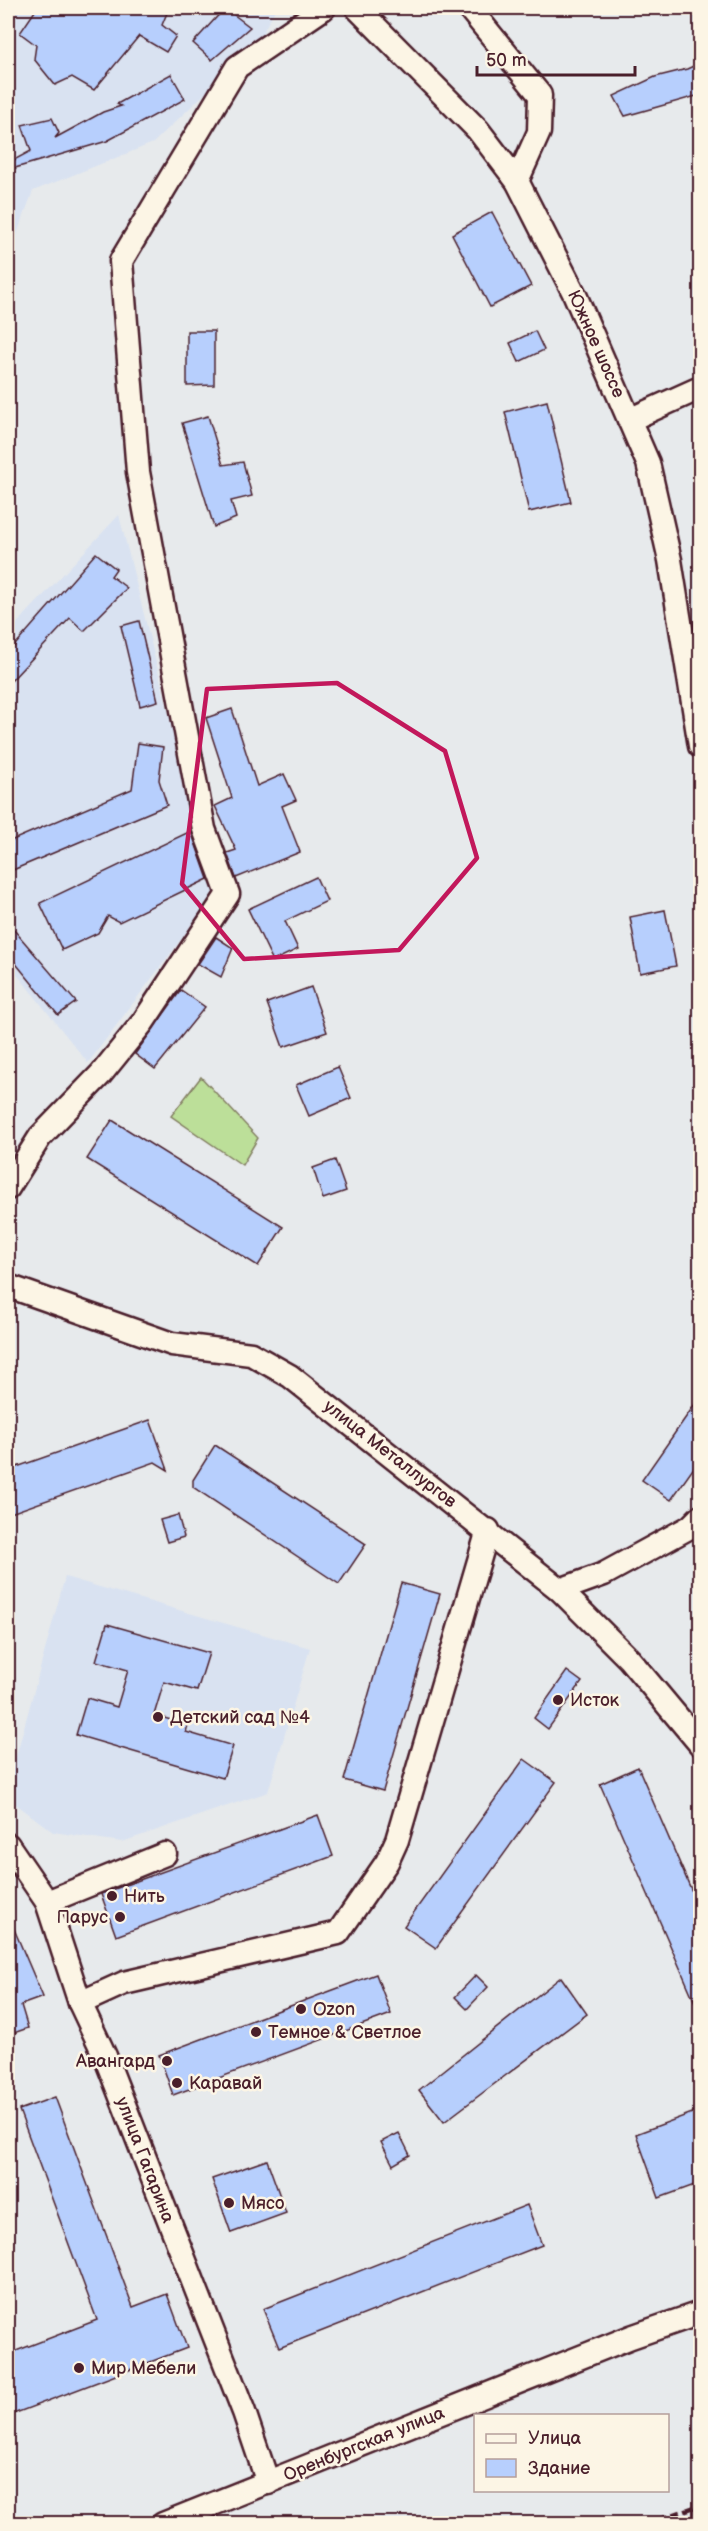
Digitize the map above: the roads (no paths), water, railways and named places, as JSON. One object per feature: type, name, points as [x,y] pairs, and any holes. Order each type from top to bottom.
[{"type":"street","points":[[8,1188],[40,1137],[101,1074],[143,1022],[228,894],[204,829],[138,472],[121,261],[237,67],[324,8]]},
{"type":"street","name":"Южное шоссе","points":[[357,8],[478,130],[517,181],[575,295],[648,463],[670,560],[700,746]]},
{"type":"street","points":[[477,11],[540,95],[539,132],[517,181]]},
{"type":"street","points":[[629,420],[700,388]]},
{"type":"street","name":"улица Металлургов","points":[[8,1286],[172,1344],[251,1354],[290,1376],[488,1530],[560,1590],[629,1659],[700,1744]]},
{"type":"street","points":[[560,1590],[604,1574],[690,1527],[700,1517]]},
{"type":"street","points":[[80,2003],[124,1983],[338,1933],[387,1862],[397,1840],[488,1530]]},
{"type":"street","name":"улица Гагарина","points":[[8,1845],[47,1902],[80,2003],[105,2056],[244,2412],[268,2482]]},
{"type":"street","points":[[47,1902],[165,1854]]},
{"type":"street","name":"Оренбургская улица","points":[[163,2523],[631,2337],[700,2313]]},
{"type":"railway","points":[[647,2524],[700,2505]]},
{"type":"railway","points":[[687,2524],[700,2519]]},
{"type":"place","name":"Исток","points":[[558,1700]]},
{"type":"place","name":"Детский сад №4","points":[[158,1717]]},
{"type":"place","name":"Нить","points":[[112,1896]]},
{"type":"place","name":"Парус","points":[[120,1917]]},
{"type":"place","name":"Ozon","points":[[301,2009]]},
{"type":"place","name":"Темное & Светлое","points":[[256,2032]]},
{"type":"place","name":"Авангард","points":[[167,2061]]},
{"type":"place","name":"Каравай","points":[[177,2083]]},
{"type":"place","name":"Мясо","points":[[229,2203]]},
{"type":"place","name":"Мир Мебели","points":[[79,2368]]}]
